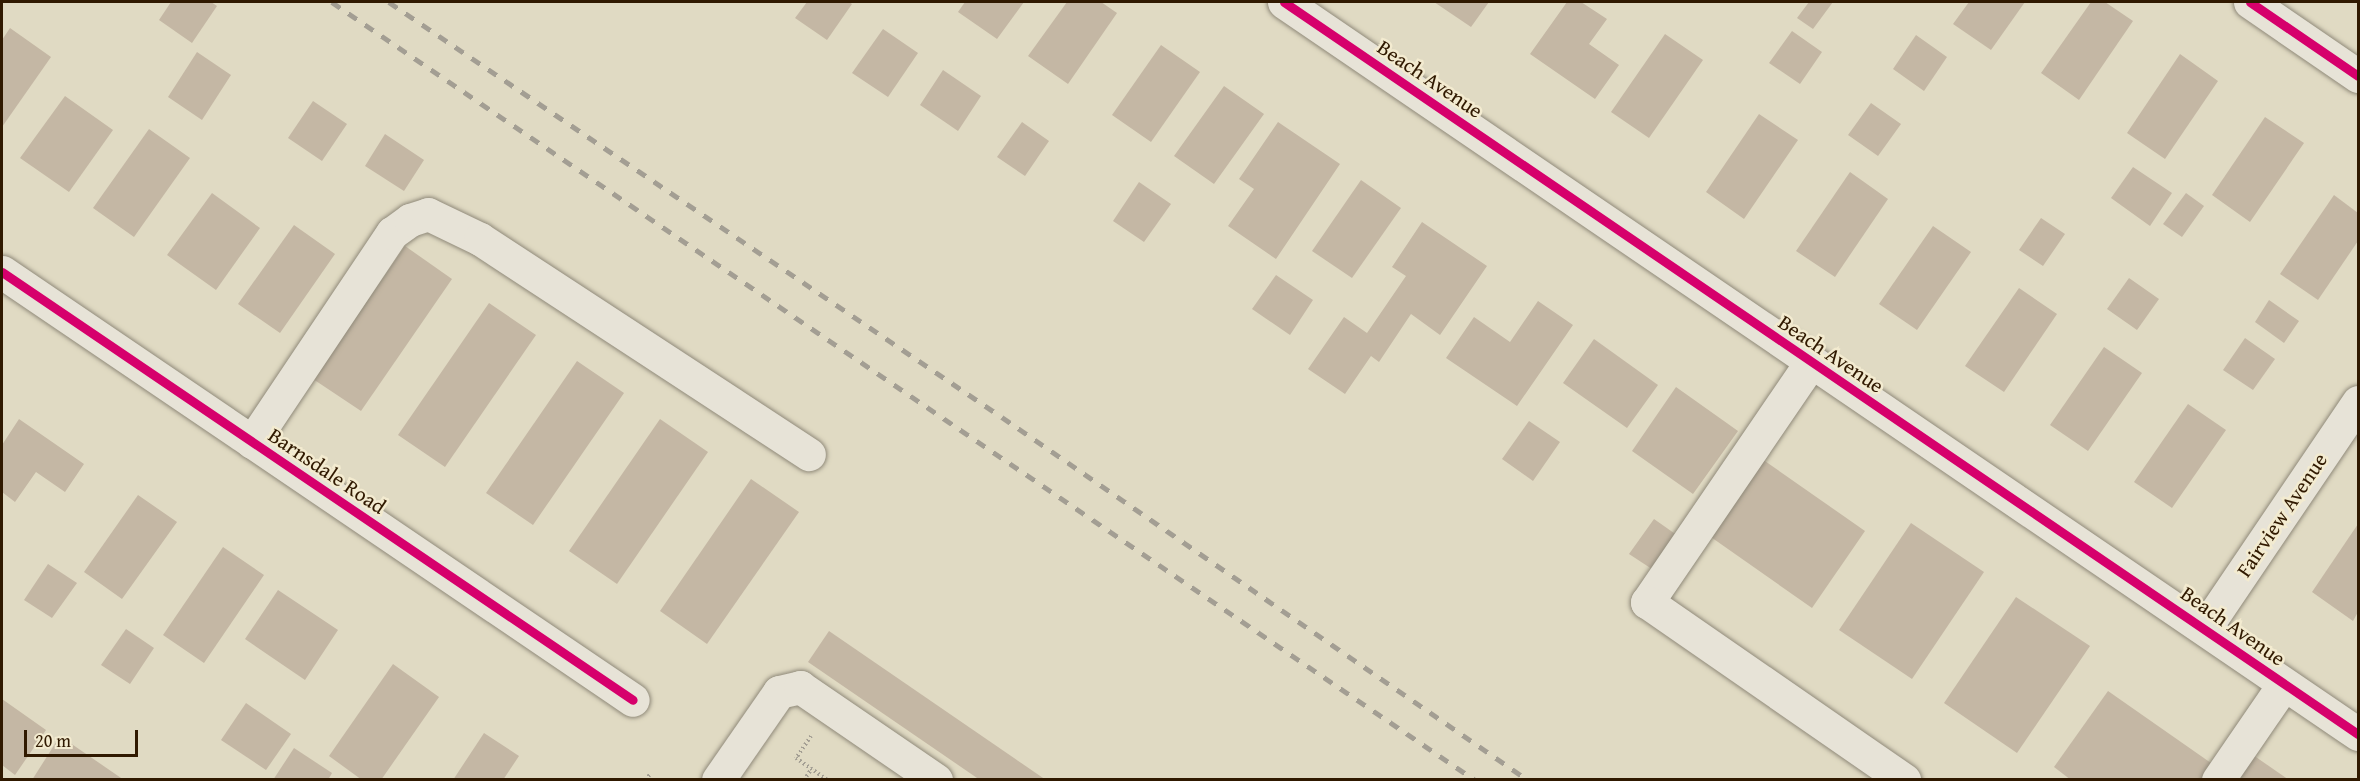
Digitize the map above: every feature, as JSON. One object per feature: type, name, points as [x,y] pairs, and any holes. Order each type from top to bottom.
[{"type":"street","name":"Beach Avenue","points":[[1284,2],[2358,734]]},
{"type":"street","points":[[2250,2],[2358,76]]},
{"type":"street","points":[[252,442],[392,233],[410,220],[428,213],[480,239],[809,454]]},
{"type":"street","name":"Barnsdale Road","points":[[2,272],[633,700]]},
{"type":"street","points":[[1811,362],[1647,602],[1904,780]]},
{"type":"street","name":"Fairview Avenue","points":[[2205,628],[2358,402]]},
{"type":"street","points":[[2218,780],[2284,684]]},
{"type":"street","points":[[718,780],[779,692],[800,687],[936,780]]},
{"type":"path","points":[[828,780],[796,758],[830,708]]},
{"type":"path","points":[[804,780],[812,768]]},
{"type":"path","points":[[646,780],[650,774]]},
{"type":"building","points":[[171,2],[211,2],[217,6],[192,43],[159,20]]},
{"type":"building","points":[[807,2],[849,2],[852,4],[827,40],[795,18]]},
{"type":"building","points":[[965,2],[1024,2],[997,39],[958,12]]},
{"type":"building","points":[[1067,2],[1101,2],[1117,13],[1068,84],[1028,56]]},
{"type":"building","points":[[1434,2],[1489,2],[1471,27]]},
{"type":"building","points":[[1567,2],[1581,2],[1607,19],[1589,44],[1619,65],[1595,99],[1530,54]]},
{"type":"building","points":[[1809,2],[1833,2],[1813,29],[1797,18]]},
{"type":"building","points":[[1969,2],[2025,2],[1991,50],[1953,24]]},
{"type":"building","points":[[2091,2],[2105,2],[2133,21],[2079,100],[2041,73]]},
{"type":"building","points":[[10,28],[51,57],[2,127],[2,40]]},
{"type":"building","points":[[883,29],[918,53],[888,97],[852,73]]},
{"type":"building","points":[[1792,31],[1822,52],[1800,84],[1769,63]]},
{"type":"building","points":[[1665,34],[1703,60],[1649,138],[1611,112]]},
{"type":"building","points":[[1916,35],[1947,57],[1924,91],[1893,69]]},
{"type":"building","points":[[1161,45],[1200,72],[1151,142],[1112,115]]},
{"type":"building","points":[[197,52],[231,75],[202,120],[168,97]]},
{"type":"building","points":[[2180,54],[2218,81],[2165,159],[2127,133]]},
{"type":"building","points":[[943,70],[981,96],[958,131],[920,105]]},
{"type":"building","points":[[1224,86],[1264,114],[1214,184],[1174,156]]},
{"type":"building","points":[[65,96],[113,130],[69,192],[20,158]]},
{"type":"building","points":[[313,101],[347,124],[322,161],[288,138]]},
{"type":"building","points":[[1871,103],[1901,124],[1878,156],[1848,135]]},
{"type":"building","points":[[1759,114],[1798,140],[1744,219],[1706,192]]},
{"type":"building","points":[[2265,117],[2304,143],[2250,222],[2212,195]]},
{"type":"building","points":[[1022,122],[1049,141],[1025,176],[997,157]]},
{"type":"building","points":[[1278,122],[1340,164],[1276,259],[1228,226],[1254,189],[1239,179]]},
{"type":"building","points":[[149,129],[190,158],[134,237],[93,208]]},
{"type":"building","points":[[385,134],[424,160],[404,191],[365,166]]},
{"type":"building","points":[[2133,167],[2172,193],[2150,226],[2111,198]]},
{"type":"building","points":[[1850,172],[1888,199],[1835,277],[1796,251]]},
{"type":"building","points":[[1361,180],[1401,208],[1352,278],[1312,251]]},
{"type":"building","points":[[1139,182],[1171,204],[1144,242],[1113,221]]},
{"type":"building","points":[[212,193],[260,228],[216,290],[167,255]]},
{"type":"building","points":[[2186,193],[2204,206],[2182,237],[2163,224]]},
{"type":"building","points":[[2334,195],[2358,213],[2358,241],[2318,300],[2280,274]]},
{"type":"building","points":[[2041,218],[2065,234],[2043,266],[2019,250]]},
{"type":"building","points":[[1422,222],[1487,266],[1440,335],[1411,314],[1379,362],[1371,356],[1345,394],[1308,369],[1344,317],[1367,333],[1406,276],[1392,267]]},
{"type":"building","points":[[294,225],[335,254],[280,333],[238,304]]},
{"type":"building","points":[[1933,226],[1971,252],[1917,330],[1879,304]]},
{"type":"building","points":[[405,246],[452,279],[361,411],[313,379]]},
{"type":"building","points":[[1276,275],[1313,300],[1290,335],[1252,309]]},
{"type":"building","points":[[2129,278],[2159,299],[2137,330],[2107,309]]},
{"type":"building","points":[[2019,288],[2057,314],[2004,392],[1965,366]]},
{"type":"building","points":[[2269,300],[2299,321],[2284,343],[2255,322]]},
{"type":"building","points":[[1538,301],[1573,325],[1517,406],[1446,358],[1474,317],[1510,342]]},
{"type":"building","points":[[489,303],[536,335],[445,467],[398,435]]},
{"type":"building","points":[[2245,338],[2275,359],[2253,390],[2223,370]]},
{"type":"building","points":[[1594,339],[1658,385],[1627,428],[1563,383]]},
{"type":"building","points":[[2104,347],[2142,373],[2088,451],[2050,425]]},
{"type":"building","points":[[577,361],[624,393],[533,525],[486,493]]},
{"type":"building","points":[[1676,387],[1738,431],[1693,494],[1632,451]]},
{"type":"building","points":[[2188,404],[2226,430],[2172,508],[2134,482]]},
{"type":"building","points":[[19,419],[84,464],[65,492],[36,472],[15,502],[2,492],[2,445]]},
{"type":"building","points":[[660,419],[708,452],[617,584],[569,551]]},
{"type":"building","points":[[1529,421],[1560,442],[1533,481],[1502,459]]},
{"type":"building","points":[[1762,459],[1865,531],[1812,608],[1708,535]]},
{"type":"building","points":[[751,479],[799,512],[707,644],[660,611]]},
{"type":"building","points":[[138,495],[177,522],[122,599],[84,572]]},
{"type":"building","points":[[1654,519],[1681,538],[1658,573],[1629,554]]},
{"type":"building","points":[[1911,523],[1984,572],[1912,679],[1839,630]]},
{"type":"building","points":[[2358,524],[2358,612],[2353,621],[2312,592]]},
{"type":"building","points":[[223,547],[264,575],[204,663],[163,635]]},
{"type":"building","points":[[48,564],[77,583],[52,618],[24,600]]},
{"type":"building","points":[[278,590],[338,630],[305,680],[245,639]]},
{"type":"building","points":[[2016,597],[2090,646],[2017,753],[1944,703]]},
{"type":"building","points":[[126,629],[154,648],[130,684],[101,665]]},
{"type":"building","points":[[829,631],[1046,780],[980,780],[808,662]]},
{"type":"building","points":[[393,664],[439,697],[381,780],[362,780],[329,756]]},
{"type":"building","points":[[2108,691],[2211,763],[2200,780],[2071,780],[2054,767]]},
{"type":"building","points":[[2,699],[46,730],[15,775],[2,765]]},
{"type":"building","points":[[246,703],[291,734],[266,770],[221,740]]},
{"type":"building","points":[[484,733],[519,756],[503,780],[453,780]]},
{"type":"building","points":[[60,736],[124,780],[32,780]]},
{"type":"building","points":[[294,748],[332,773],[328,780],[273,780]]},
{"type":"building","points":[[2253,755],[2289,780],[2236,780]]},
{"type":"railway","points":[[332,2],[1475,780]]},
{"type":"railway","points":[[389,2],[1002,417],[1528,780]]},
{"type":"cycle path","points":[[1284,2],[2358,734]]},
{"type":"cycle path","points":[[2250,2],[2358,76]]},
{"type":"cycle path","points":[[2,272],[633,700]]}]
